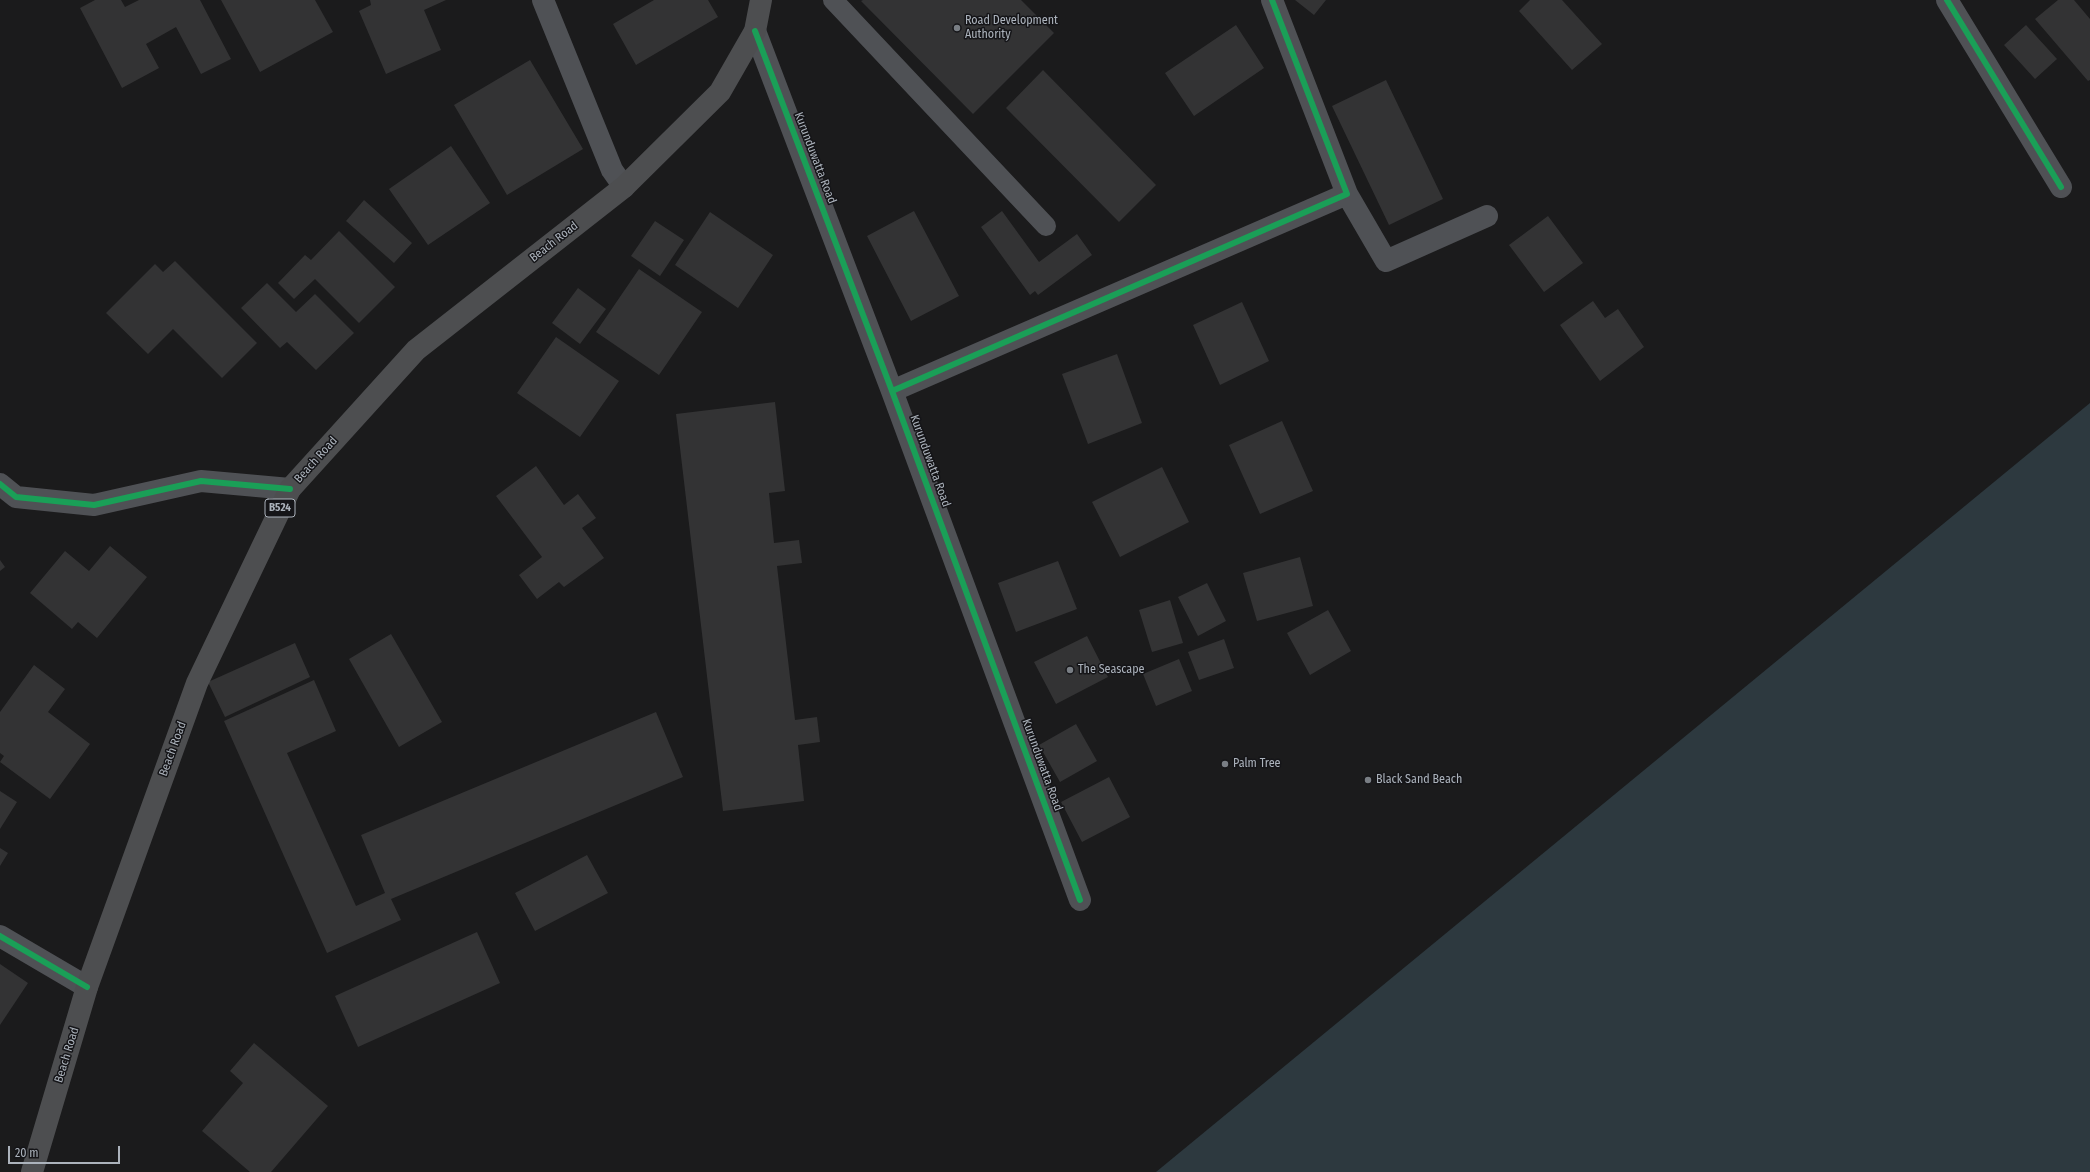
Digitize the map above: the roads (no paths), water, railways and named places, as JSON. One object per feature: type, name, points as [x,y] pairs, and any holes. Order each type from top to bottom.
[{"type":"main road","name":"Beach Road","points":[[32,1172],[87,988],[197,683],[290,489],[416,350],[624,187],[720,92],[755,31],[761,0]]},
{"type":"street","points":[[543,0],[612,170],[624,187]]},
{"type":"street","points":[[1272,0],[1347,194],[1386,260],[1487,216]]},
{"type":"street","points":[[1947,0],[2061,186]]},
{"type":"street","name":"Kurunduwatta Road","points":[[755,31],[892,391],[1080,900]]},
{"type":"street","points":[[892,391],[1347,194]]},
{"type":"street","points":[[0,484],[16,497],[94,505],[201,482],[290,489]]},
{"type":"street","points":[[0,936],[87,988]]},
{"type":"lane","points":[[833,0],[1046,226]]},
{"type":"place","name":"Road Development Authority","points":[[957,28]]},
{"type":"place","name":"The Seascape","points":[[1070,670]]},
{"type":"place","name":"Palm Tree","points":[[1225,764]]},
{"type":"place","name":"Black Sand Beach","points":[[1368,780]]}]
